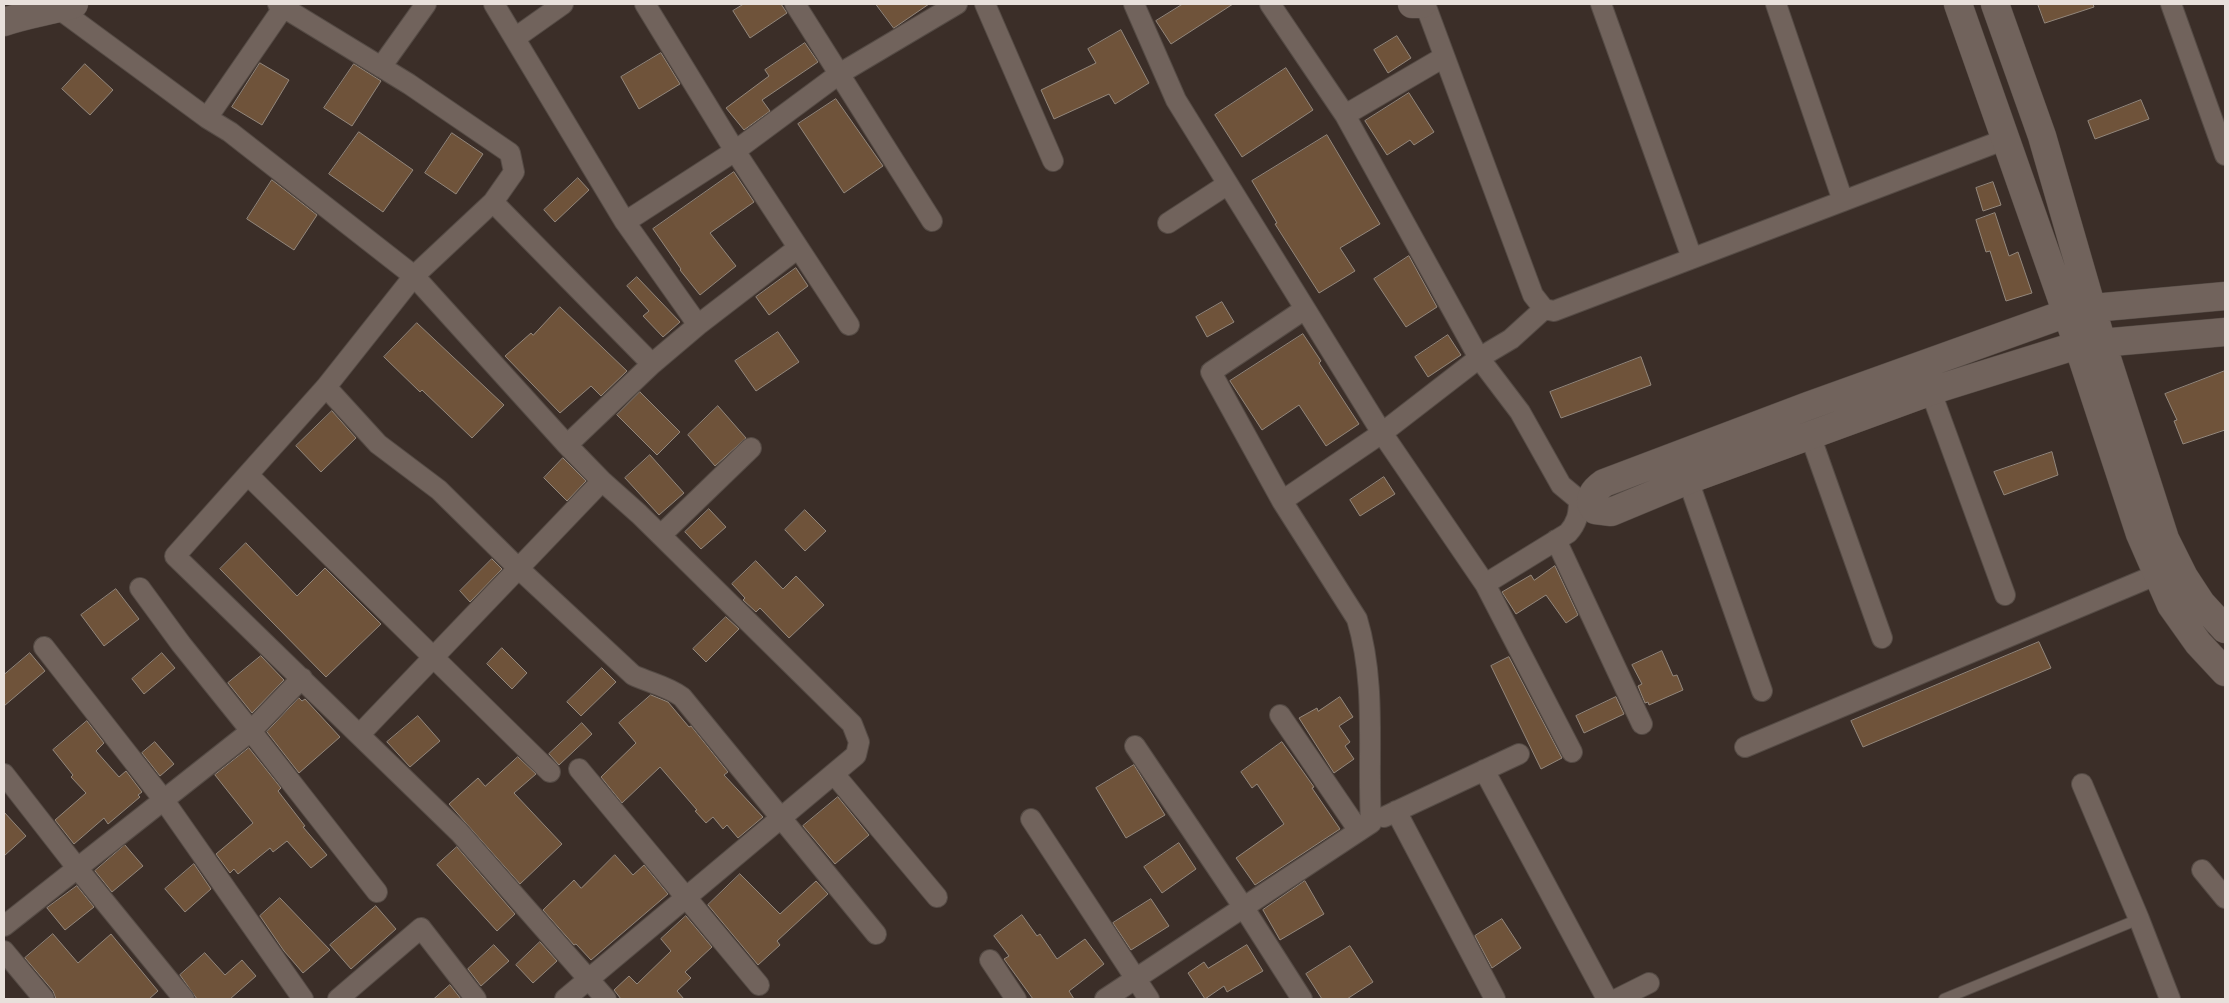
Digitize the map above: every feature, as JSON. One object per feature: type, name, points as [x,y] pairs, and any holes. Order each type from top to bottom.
[{"type":"street","points":[[381,67],[426,4]]},
{"type":"street","points":[[494,4],[625,222],[698,325]]},
{"type":"street","points":[[515,38],[563,4]]},
{"type":"street","points":[[645,4],[735,151],[849,325]]},
{"type":"street","points":[[795,4],[932,220]]},
{"type":"street","points":[[985,4],[1054,160]]},
{"type":"street","points":[[1134,4],[1176,100],[1382,433],[1485,584],[1572,752]]},
{"type":"street","points":[[1270,4],[1345,115],[1480,358],[1520,412],[1561,485],[1594,510],[1611,512],[1688,480],[1931,392],[2090,344],[2225,332]]},
{"type":"street","points":[[1412,4],[1423,4],[1532,295],[1544,309],[1554,311],[2006,139]]},
{"type":"street","points":[[1601,4],[1692,258]]},
{"type":"street","points":[[1776,4],[1843,201]]},
{"type":"street","points":[[1958,4],[2006,139],[2080,311]]},
{"type":"street","points":[[1995,4],[2042,136],[2080,311],[2140,534],[2167,570],[2202,603],[2225,630]]},
{"type":"street","points":[[2171,4],[2225,155]]},
{"type":"street","points":[[625,222],[735,151],[839,74],[951,5]]},
{"type":"street","points":[[4,22],[28,14],[66,6],[206,118],[230,132],[414,276],[602,481],[661,535],[852,724],[859,742],[856,756],[565,999]]},
{"type":"street","points":[[206,118],[281,6],[381,67],[510,153],[514,172],[493,202],[414,276],[326,387],[175,556],[459,832],[606,999]]},
{"type":"street","points":[[1345,115],[1444,57]]},
{"type":"street","points":[[1168,223],[1228,184]]},
{"type":"street","points":[[493,202],[652,364]]},
{"type":"street","points":[[567,445],[652,364],[698,325],[798,248]]},
{"type":"street","points":[[1485,584],[1568,533],[1575,526],[1585,502],[1604,482],[1808,406],[2080,311],[2225,296]]},
{"type":"street","points":[[1305,309],[1212,372],[1282,501],[1357,619],[1364,641],[1369,684],[1365,827]]},
{"type":"street","points":[[1282,501],[1382,433],[1480,358],[1511,339],[1544,309]]},
{"type":"street","points":[[326,387],[378,444],[439,490],[518,568],[633,675],[647,682],[660,684],[682,697],[876,934]]},
{"type":"street","points":[[1931,392],[2005,595]]},
{"type":"street","points":[[1810,435],[1882,638]]},
{"type":"street","points":[[661,535],[751,448]]},
{"type":"street","points":[[248,475],[550,772]]},
{"type":"street","points":[[1688,480],[1762,691]]},
{"type":"street","points":[[360,734],[602,481]]},
{"type":"street","points":[[1556,540],[1642,724]]},
{"type":"street","points":[[2167,570],[2171,606],[2198,643],[2225,672]]},
{"type":"street","points":[[1745,747],[2167,570]]},
{"type":"street","points":[[140,588],[181,644],[377,892]]},
{"type":"street","points":[[44,647],[163,799],[303,999]]},
{"type":"street","points":[[4,926],[250,731],[302,678]]},
{"type":"street","points":[[1280,715],[1365,827]]},
{"type":"street","points":[[1135,746],[1244,908],[1302,999]]},
{"type":"street","points":[[1105,999],[1137,980],[1365,827],[1519,754]]},
{"type":"street","points":[[579,768],[759,985]]},
{"type":"street","points":[[1484,770],[1607,999]]},
{"type":"street","points":[[4,774],[78,869],[184,999]]},
{"type":"street","points":[[834,774],[937,897]]},
{"type":"street","points":[[2082,784],[2139,919],[2170,999]]},
{"type":"street","points":[[1396,811],[1495,999]]},
{"type":"street","points":[[1031,819],[1149,999]]},
{"type":"street","points":[[2202,870],[2225,898]]},
{"type":"street","points":[[348,996],[421,928],[476,999]]},
{"type":"street","points":[[4,951],[44,999]]},
{"type":"street","points":[[990,960],[1016,999]]},
{"type":"street","points":[[1617,999],[1649,983]]},
{"type":"lane","points":[[1944,999],[2139,919]]},
{"type":"building","points":[[744,4],[781,4],[787,13],[750,38],[733,11]]},
{"type":"building","points":[[876,4],[929,4],[894,28]]},
{"type":"building","points":[[1183,4],[1233,4],[1171,44],[1156,21]]},
{"type":"building","points":[[2038,4],[2093,4],[2094,7],[2045,23]]},
{"type":"building","points":[[1121,30],[1149,83],[1115,104],[1109,94],[1054,119],[1041,90],[1096,63],[1088,49]]},
{"type":"building","points":[[1397,36],[1411,58],[1388,73],[1374,50]]},
{"type":"building","points":[[805,43],[818,62],[762,100],[770,111],[744,130],[726,108],[769,76],[765,70]]},
{"type":"building","points":[[661,53],[680,84],[639,109],[621,77]]},
{"type":"building","points":[[260,63],[289,80],[262,125],[232,107]]},
{"type":"building","points":[[85,64],[113,90],[90,115],[62,89]]},
{"type":"building","points":[[354,64],[381,81],[352,126],[324,108]]},
{"type":"building","points":[[1286,68],[1313,110],[1242,157],[1215,115]]},
{"type":"building","points":[[1409,93],[1434,132],[1414,145],[1410,140],[1387,155],[1365,121]]},
{"type":"building","points":[[836,99],[883,166],[844,193],[798,124]]},
{"type":"building","points":[[2141,100],[2149,119],[2095,139],[2088,121]]},
{"type":"building","points":[[359,132],[413,170],[383,212],[329,174]]},
{"type":"building","points":[[452,133],[483,154],[456,194],[425,173]]},
{"type":"building","points":[[1327,135],[1380,224],[1340,248],[1355,271],[1319,293],[1275,224],[1277,223],[1252,181]]},
{"type":"building","points":[[734,172],[754,202],[710,233],[736,266],[700,295],[680,270],[653,229]]},
{"type":"building","points":[[578,178],[589,190],[555,222],[544,210]]},
{"type":"building","points":[[272,180],[317,215],[294,250],[247,219]]},
{"type":"building","points":[[1993,182],[2001,205],[1983,211],[1976,188]]},
{"type":"building","points":[[1995,213],[2009,256],[2018,252],[2032,293],[2006,301],[1990,251],[1986,252],[1976,220]]},
{"type":"building","points":[[1409,256],[1437,307],[1406,327],[1374,279]]},
{"type":"building","points":[[796,268],[808,286],[769,315],[756,297]]},
{"type":"building","points":[[637,277],[680,322],[663,337],[643,316],[649,311],[627,286]]},
{"type":"building","points":[[1222,302],[1234,322],[1207,337],[1196,317]]},
{"type":"building","points":[[560,307],[627,371],[601,396],[591,386],[560,413],[505,356],[531,333],[533,335]]},
{"type":"building","points":[[417,323],[504,405],[472,438],[384,357]]},
{"type":"building","points":[[778,332],[799,362],[756,391],[735,361]]},
{"type":"building","points":[[1303,334],[1321,361],[1319,363],[1359,424],[1326,446],[1299,405],[1262,430],[1230,381]]},
{"type":"building","points":[[1448,335],[1461,355],[1428,377],[1415,357]]},
{"type":"building","points":[[1641,357],[1651,385],[1561,418],[1550,392]]},
{"type":"building","points":[[2225,371],[2225,430],[2183,444],[2174,421],[2177,420],[2165,394]]},
{"type":"building","points":[[640,392],[680,432],[657,455],[617,415]]},
{"type":"building","points":[[718,406],[746,438],[715,466],[688,435]]},
{"type":"building","points":[[332,411],[356,438],[321,472],[296,446]]},
{"type":"building","points":[[2052,452],[2058,475],[2004,495],[1994,472]]},
{"type":"building","points":[[650,455],[684,493],[659,515],[625,478]]},
{"type":"building","points":[[563,458],[586,481],[567,501],[544,478]]},
{"type":"building","points":[[1384,477],[1395,494],[1360,516],[1350,500]]},
{"type":"building","points":[[709,509],[726,527],[701,549],[685,532]]},
{"type":"building","points":[[805,510],[826,531],[805,551],[785,530]]},
{"type":"building","points":[[246,543],[297,596],[325,568],[381,624],[326,677],[220,569]]},
{"type":"building","points":[[492,559],[502,569],[470,602],[460,591]]},
{"type":"building","points":[[756,561],[783,589],[796,576],[824,605],[789,638],[760,608],[756,612],[743,600],[745,598],[732,584]]},
{"type":"building","points":[[1555,566],[1578,615],[1566,623],[1546,595],[1516,614],[1502,592],[1531,575],[1534,580]]},
{"type":"building","points":[[116,589],[139,619],[104,646],[81,615]]},
{"type":"building","points":[[726,617],[739,629],[706,662],[693,649]]},
{"type":"building","points":[[2039,642],[2051,668],[1863,747],[1851,721]]},
{"type":"building","points":[[502,648],[527,673],[512,689],[487,664]]},
{"type":"building","points":[[1662,651],[1673,676],[1677,675],[1683,690],[1649,705],[1648,702],[1645,703],[1638,686],[1642,684],[1632,665]]},
{"type":"building","points":[[30,653],[45,671],[4,706],[4,675]]},
{"type":"building","points":[[162,653],[175,668],[144,694],[132,679]]},
{"type":"building","points":[[261,656],[284,680],[252,713],[228,683]]},
{"type":"building","points":[[1509,657],[1562,758],[1541,769],[1491,666]]},
{"type":"building","points":[[602,668],[616,682],[581,716],[567,702]]},
{"type":"building","points":[[651,695],[668,702],[689,727],[691,726],[728,772],[724,775],[763,817],[738,838],[727,825],[723,829],[713,817],[706,823],[660,767],[622,803],[601,777],[636,743],[619,723]]},
{"type":"building","points":[[1340,697],[1353,717],[1339,726],[1350,742],[1345,746],[1354,759],[1334,773],[1299,718],[1317,708],[1318,711]]},
{"type":"building","points":[[1616,697],[1624,714],[1584,733],[1576,716]]},
{"type":"building","points":[[299,698],[302,701],[305,699],[340,737],[299,773],[267,732]]},
{"type":"building","points":[[418,716],[440,741],[410,767],[387,742]]},
{"type":"building","points":[[87,721],[104,743],[96,751],[119,777],[126,771],[142,792],[138,795],[140,797],[108,824],[104,818],[74,844],[55,820],[86,793],[71,777],[73,775],[53,750]]},
{"type":"building","points":[[582,723],[592,734],[559,765],[549,754]]},
{"type":"building","points":[[155,742],[174,764],[160,776],[142,753]]},
{"type":"building","points":[[1282,742],[1314,787],[1312,788],[1340,829],[1255,885],[1236,858],[1284,824],[1257,784],[1252,788],[1241,772]]},
{"type":"building","points":[[249,748],[281,788],[278,791],[305,826],[303,827],[327,855],[311,868],[287,841],[273,852],[270,848],[238,874],[234,869],[230,873],[216,854],[253,823],[215,775]]},
{"type":"building","points":[[518,757],[536,774],[514,793],[562,844],[520,884],[449,804],[478,778],[485,786]]},
{"type":"building","points":[[1134,765],[1165,815],[1126,838],[1096,788]]},
{"type":"building","points":[[838,797],[869,835],[835,864],[803,826]]},
{"type":"building","points":[[4,812],[26,836],[4,856]]},
{"type":"building","points":[[1179,843],[1196,869],[1162,893],[1144,867]]},
{"type":"building","points":[[125,845],[143,866],[112,892],[95,871]]},
{"type":"building","points":[[457,847],[515,914],[497,931],[437,865]]},
{"type":"building","points":[[615,855],[633,875],[644,865],[668,894],[591,960],[576,944],[574,945],[543,910],[574,880],[581,888]]},
{"type":"building","points":[[194,864],[211,889],[185,912],[165,889]]},
{"type":"building","points":[[740,874],[780,914],[816,881],[828,894],[777,941],[780,945],[758,965],[708,905]]},
{"type":"building","points":[[1305,881],[1324,914],[1280,940],[1263,910]]},
{"type":"building","points":[[77,886],[94,907],[65,930],[47,908]]},
{"type":"building","points":[[280,898],[330,950],[303,973],[284,951],[260,916]]},
{"type":"building","points":[[1151,899],[1169,926],[1131,950],[1113,923]]},
{"type":"building","points":[[376,906],[396,929],[351,969],[330,945]]},
{"type":"building","points":[[1022,915],[1037,936],[1040,934],[1057,959],[1085,939],[1104,964],[1069,991],[1074,999],[1033,999],[1004,959],[1009,956],[994,936]]},
{"type":"building","points":[[686,916],[712,947],[685,972],[691,978],[677,991],[684,999],[621,999],[614,990],[629,976],[637,984],[671,951],[661,939]]},
{"type":"building","points":[[1502,919],[1521,948],[1492,968],[1475,936]]},
{"type":"building","points":[[53,934],[78,963],[111,934],[158,991],[149,999],[56,999],[53,991],[25,958]]},
{"type":"building","points":[[540,942],[557,961],[533,983],[516,965]]},
{"type":"building","points":[[494,945],[509,961],[481,986],[468,969]]},
{"type":"building","points":[[1247,945],[1263,971],[1227,992],[1224,986],[1205,999],[1188,973],[1204,962],[1208,968]]},
{"type":"building","points":[[1350,946],[1373,982],[1347,999],[1322,999],[1306,974]]},
{"type":"building","points":[[205,953],[225,975],[242,960],[256,976],[230,999],[197,999],[180,975]]},
{"type":"building","points":[[450,985],[461,999],[434,999]]}]
